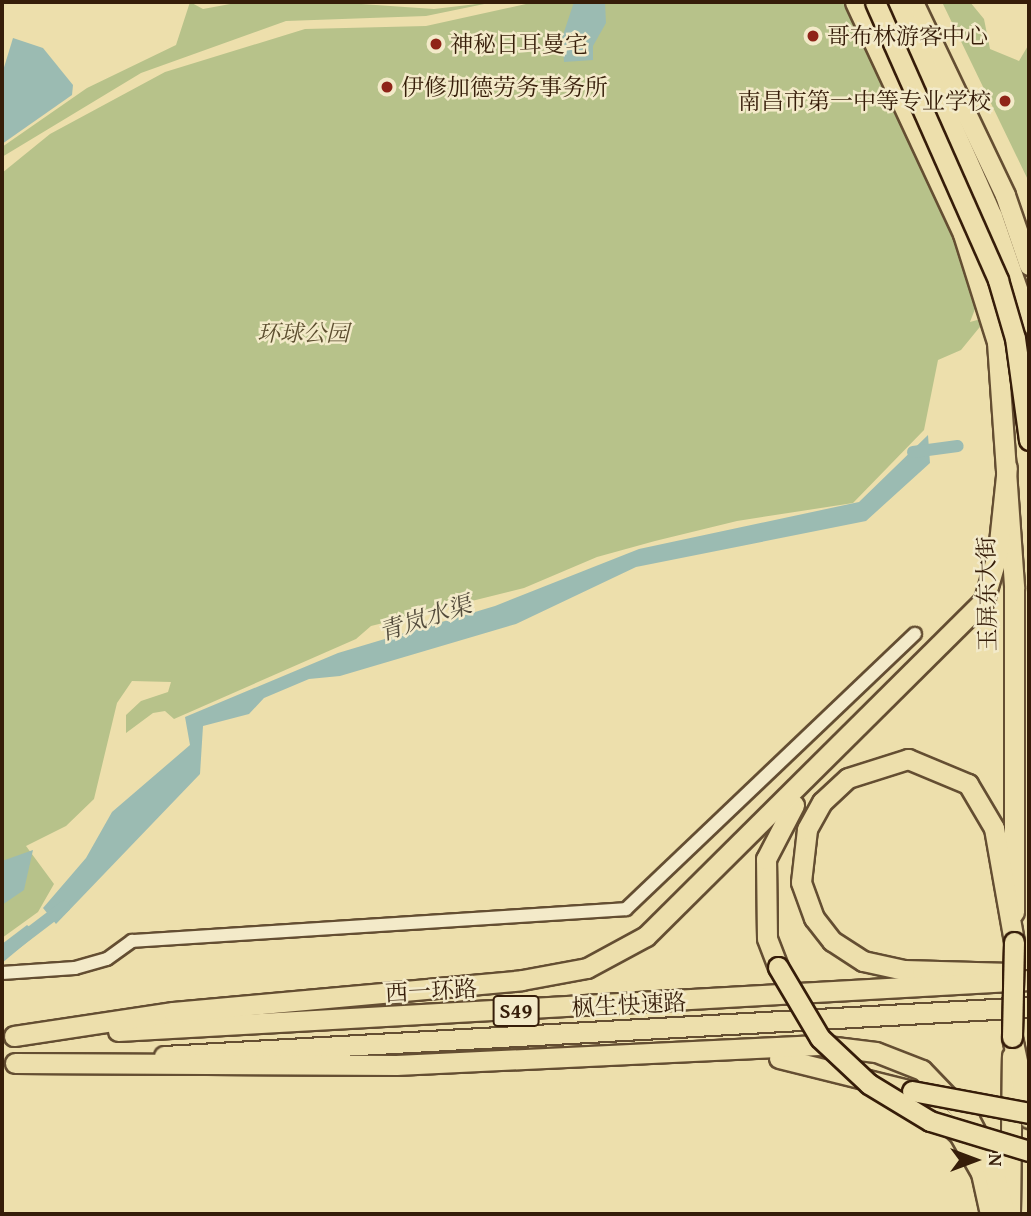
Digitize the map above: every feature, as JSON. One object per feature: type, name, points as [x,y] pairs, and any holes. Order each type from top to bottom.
[{"type":"main road","name":"玉屏东大街","points":[[855,2],[981,284],[997,342],[1007,467],[1014,942],[1008,1214]]},
{"type":"main road","points":[[875,2],[998,280],[1015,338],[1029,440]]},
{"type":"main road","points":[[897,2],[992,216],[1029,323]]},
{"type":"main road","points":[[913,2],[1005,195],[1029,265]]},
{"type":"main road","points":[[8,1036],[173,1012],[522,980],[587,968],[646,936],[828,760],[984,600],[998,552],[1007,467]]},
{"type":"main road","points":[[1014,942],[995,828],[968,784],[908,759],[848,778],[822,802],[807,829],[801,882],[820,926],[863,961],[904,970],[985,969],[1029,978]]},
{"type":"main road","points":[[828,760],[776,830],[766,859],[767,938],[787,991],[820,1038],[869,1084],[930,1121],[1029,1152]]},
{"type":"main road","name":"西一环路","points":[[8,1036],[1029,978]]},
{"type":"main road","name":"枫生快速路","points":[[8,1063],[1029,1007]]},
{"type":"main road","points":[[620,1054],[800,1059],[912,1091],[1029,1116],[1012,1037]]},
{"type":"main road","points":[[8,1063],[396,1065],[819,1045],[876,1052],[922,1070],[969,1119],[990,1159],[1008,1214]]},
{"type":"main road","points":[[912,1091],[959,1134],[981,1173],[990,1214]]},
{"type":"street","points":[[2,973],[75,968],[107,958],[132,941],[626,909],[915,634]]},
{"type":"green space","points":[[190,2],[203,9],[241,2],[332,2],[434,9],[494,2],[426,16],[286,21],[141,73],[2,157],[2,147],[87,88],[176,45]]},
{"type":"green space","name":"环球公园","points":[[535,2],[848,2],[964,246],[975,309],[970,322],[988,317],[961,350],[938,360],[924,430],[853,503],[737,521],[655,541],[597,557],[524,588],[371,626],[356,639],[174,719],[165,711],[153,713],[126,733],[126,715],[141,701],[168,692],[171,682],[132,681],[117,703],[94,799],[66,826],[26,846],[54,884],[38,912],[2,938],[2,173],[50,134],[165,72],[305,29],[426,26]]},
{"type":"green space","points":[[942,2],[970,2],[984,19],[990,49],[1019,61],[1029,44],[1029,182]]},
{"type":"water","points":[[574,2],[605,2],[606,23],[593,46],[593,60],[564,62],[562,38]]},
{"type":"water","points":[[13,38],[43,48],[73,85],[72,95],[2,144],[2,74]]},
{"type":"water","points":[[928,435],[930,463],[866,521],[636,567],[516,624],[340,676],[309,679],[264,698],[249,714],[203,726],[200,774],[56,924],[43,908],[86,858],[112,812],[190,745],[185,717],[338,653],[495,606],[639,549],[859,502]]},
{"type":"water","points":[[33,850],[24,890],[2,905],[2,861]]},
{"type":"water","points":[[27,925],[38,933],[2,963],[2,944]]},
{"type":"waterway","name":"青岚水渠","points":[[913,452],[958,446]]},
{"type":"waterway","name":"青岚水渠","points":[[2,954],[64,907]]},
{"type":"place","name":"哥布林游客中心","points":[[813,36]]},
{"type":"place","name":"神秘日耳曼宅","points":[[436,44]]},
{"type":"place","name":"伊修加德劳务事务所","points":[[387,87]]},
{"type":"place","name":"南昌市第一中等专业学校","points":[[1005,101]]}]
